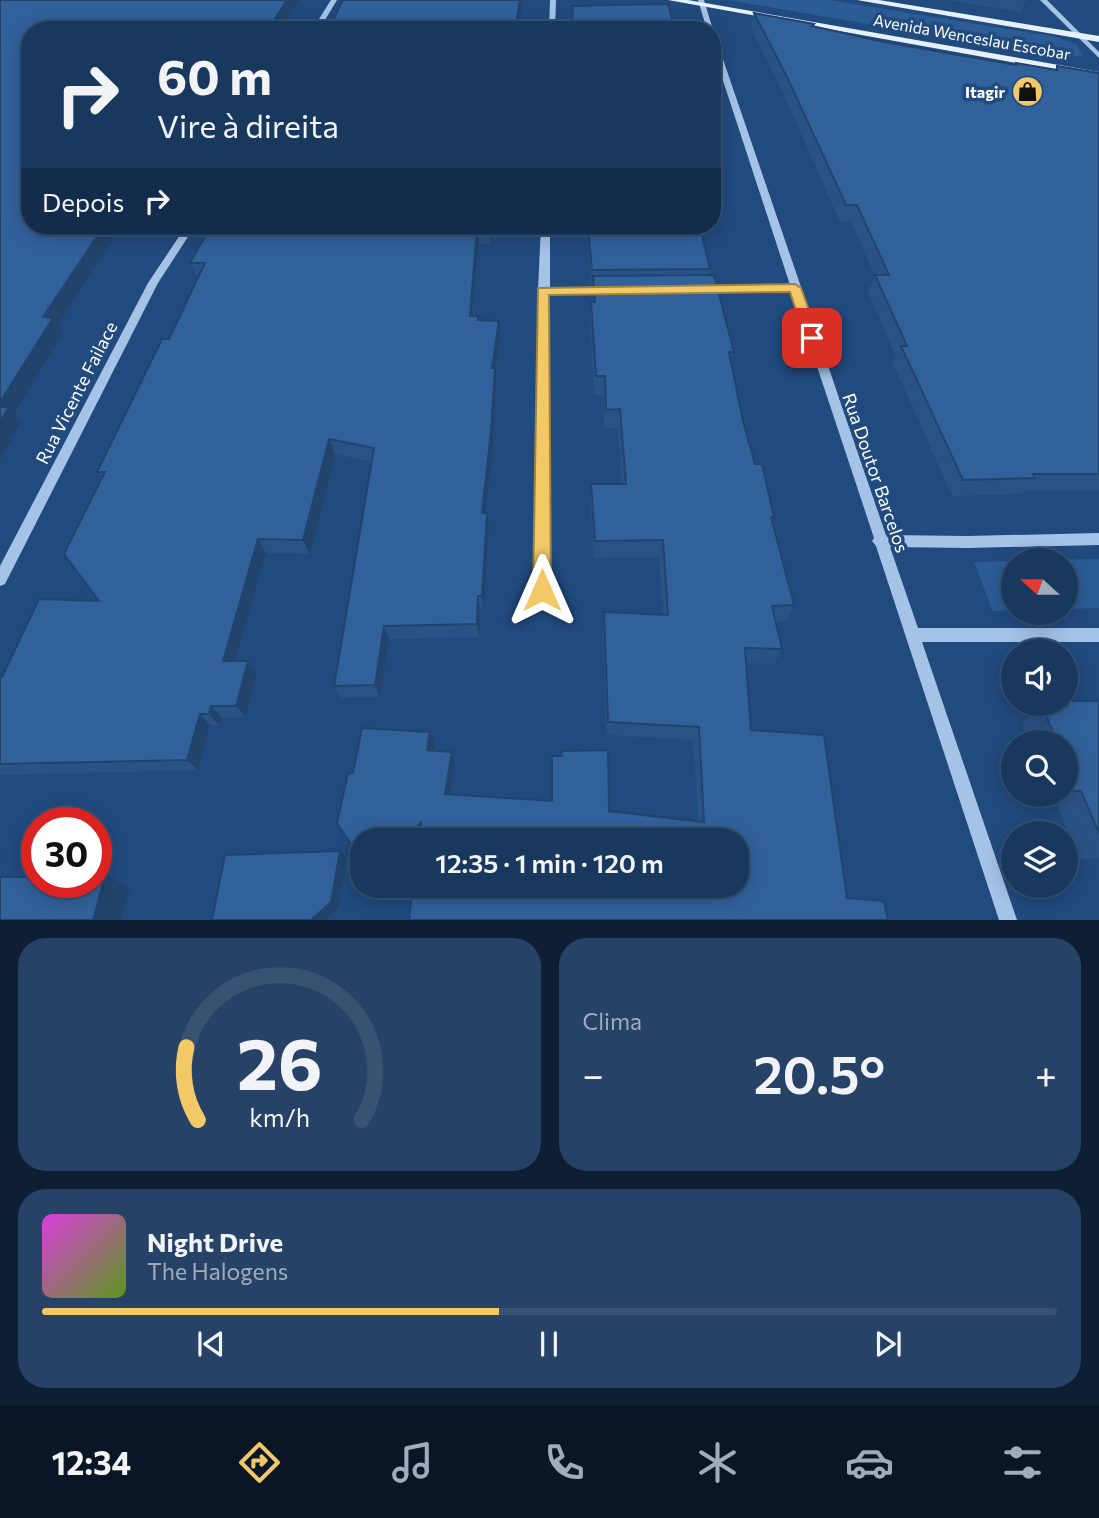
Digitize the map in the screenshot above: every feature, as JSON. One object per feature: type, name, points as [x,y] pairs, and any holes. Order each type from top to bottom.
[{"type":"main road","name":"Avenida Wenceslau Escobar","points":[[673,0],[1099,75]]},
{"type":"main road","name":"Avenida Wenceslau Escobar","points":[[862,0],[1099,39]]},
{"type":"street","points":[[321,21],[334,0]]},
{"type":"street","points":[[552,21],[553,0]]},
{"type":"street","points":[[1043,0],[1099,56]]},
{"type":"street","points":[[702,3],[707,21]]},
{"type":"street","name":"Rua Doutor Barcelos","points":[[721,63],[879,541],[1008,919]]},
{"type":"street","name":"Rua Vicente Failace","points":[[0,580],[153,283],[184,235]]},
{"type":"street","points":[[542,590],[545,235]]},
{"type":"street","points":[[683,289],[795,288]]},
{"type":"street","points":[[543,290],[627,290]]},
{"type":"street","points":[[879,541],[1099,539]]},
{"type":"street","points":[[912,635],[1099,635]]},
{"type":"shaded area","points":[[728,0],[830,0],[1057,37],[1077,45],[1083,55],[1065,58]]},
{"type":"shaded area","points":[[1078,559],[1099,559],[1099,608],[1078,609]]},
{"type":"shaded area","points":[[1001,561],[1001,611],[993,611],[974,562]]},
{"type":"building","points":[[0,0],[287,0],[274,21],[21,21],[21,235],[98,235],[43,317],[53,318],[0,402]]},
{"type":"building","points":[[343,0],[520,0],[516,21],[332,21]]},
{"type":"building","points":[[668,4],[673,21],[572,21],[573,6]]},
{"type":"building","points":[[754,13],[814,24],[812,26],[879,41],[1016,65],[1057,70],[1057,66],[1099,73],[1099,474],[1033,474],[1035,478],[963,480],[901,346],[907,346],[875,275],[889,275],[857,205],[846,205],[788,79]]},
{"type":"building","points":[[206,235],[476,235],[470,316],[478,316],[478,320],[499,321],[492,368],[495,368],[491,432],[482,513],[487,513],[482,596],[478,596],[477,624],[384,626],[375,685],[334,686],[374,448],[329,439],[303,540],[258,539],[223,661],[248,661],[236,706],[211,706],[209,714],[200,714],[187,760],[0,764],[0,677],[39,599],[99,601],[64,554],[105,472],[97,472],[162,339],[169,339],[205,263],[190,263]]},
{"type":"building","points":[[589,235],[702,235],[710,269],[592,270]]},
{"type":"building","points":[[714,275],[734,352],[729,352],[743,421],[755,464],[762,464],[774,517],[771,517],[794,605],[772,606],[782,649],[745,648],[751,730],[824,735],[847,898],[884,901],[888,920],[409,920],[412,898],[749,898],[749,828],[420,828],[421,823],[415,828],[350,828],[350,843],[337,823],[348,773],[353,773],[362,728],[430,732],[427,750],[452,752],[445,794],[552,801],[552,756],[562,756],[561,751],[608,750],[609,811],[704,822],[699,727],[608,722],[604,612],[668,615],[663,540],[595,541],[591,484],[626,484],[620,409],[606,410],[605,376],[596,376],[591,302],[595,302],[593,276]]},
{"type":"building","points":[[0,407],[9,407],[0,422]]},
{"type":"building","points":[[1078,701],[1099,701],[1099,833],[1081,791],[1078,791],[1078,730],[1052,730],[1046,716],[1078,716]]},
{"type":"building","points":[[340,851],[331,902],[311,920],[212,920],[225,855]]},
{"type":"building","points":[[0,877],[21,877],[21,898],[99,898],[93,920],[0,920]]},
{"type":"place","name":"Itagir","points":[[1028,92]]},
{"type":"route","points":[[542,590],[543,290],[795,288],[812,338]]}]
